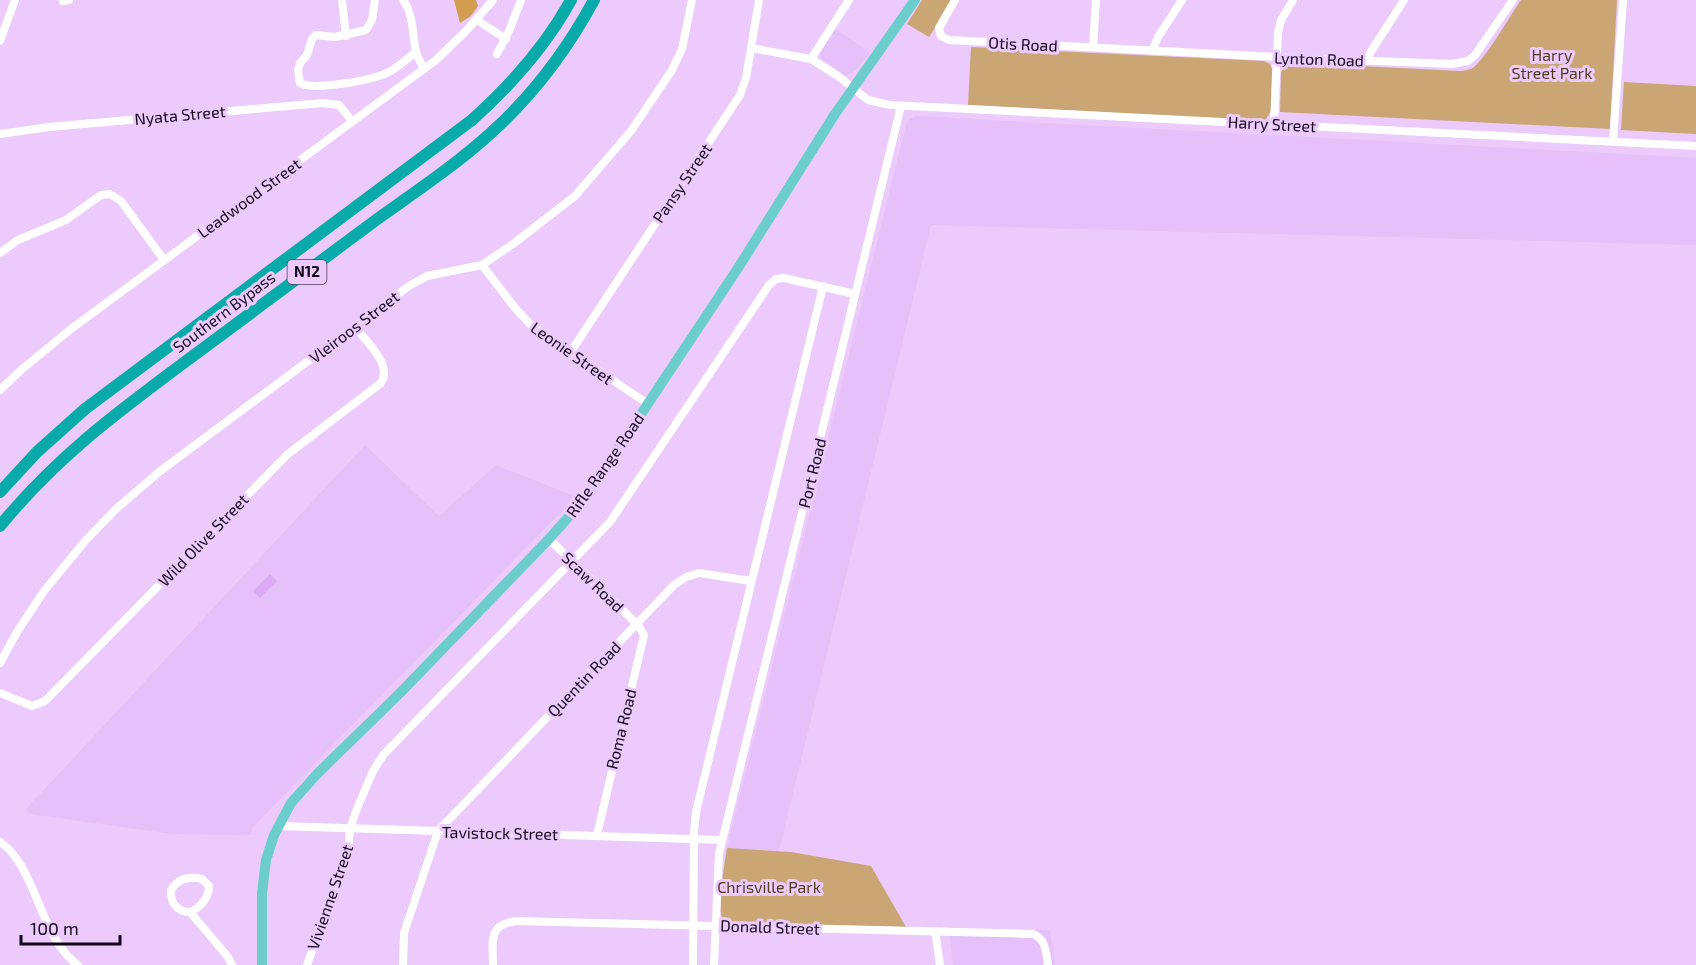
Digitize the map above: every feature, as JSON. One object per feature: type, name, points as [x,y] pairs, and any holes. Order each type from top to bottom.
[{"type":"highway","name":"Southern Bypass","points":[[0,492],[37,452],[85,409],[472,120],[499,95],[537,52],[571,0]]},
{"type":"highway","name":"Southern Bypass","points":[[0,526],[52,468],[107,420],[491,132],[525,100],[545,76],[579,27],[594,0]]},
{"type":"main road","name":"Rifle Range Road","points":[[262,965],[263,879],[270,846],[291,803],[549,539],[586,497],[854,87],[915,0]]},
{"type":"street","points":[[0,41],[15,0]]},
{"type":"street","points":[[342,0],[346,36]]},
{"type":"street","points":[[375,0],[370,25],[366,30],[335,38],[316,35],[312,39],[310,48],[298,70],[300,83],[307,86],[343,84],[383,74],[416,52]]},
{"type":"street","points":[[403,0],[410,15],[416,52],[424,69]]},
{"type":"street","name":"Leadwood Street","points":[[0,390],[71,329],[424,69],[477,20],[493,0]]},
{"type":"street","points":[[497,54],[506,39],[521,0]]},
{"type":"street","name":"Vleiroos Street","points":[[0,663],[17,632],[49,585],[86,540],[116,509],[159,472],[422,278],[482,265],[575,196],[619,147],[654,99],[680,56],[692,0]]},
{"type":"street","name":"Pansy Street","points":[[570,353],[740,95],[746,78],[759,0]]},
{"type":"street","points":[[751,48],[811,59],[849,0]]},
{"type":"street","name":"Otis Road","points":[[955,0],[939,28],[943,38],[952,41],[1093,47]]},
{"type":"street","points":[[1093,47],[1096,0]]},
{"type":"street","points":[[1152,51],[1158,37],[1182,0]]},
{"type":"street","points":[[1274,124],[1276,57],[1281,20],[1293,0]]},
{"type":"street","points":[[1365,61],[1404,0]]},
{"type":"street","name":"Lynton Road","points":[[1093,47],[1452,64],[1468,61],[1475,55],[1513,0]]},
{"type":"street","points":[[1613,141],[1623,0]]},
{"type":"street","points":[[477,20],[506,39]]},
{"type":"street","name":"Harry Street","points":[[811,59],[854,87],[870,101],[901,106],[1696,146]]},
{"type":"street","name":"Nyata Street","points":[[0,134],[49,127],[323,103],[339,105],[352,121]]},
{"type":"street","name":"Port Road","points":[[714,965],[719,854],[722,840],[901,106]]},
{"type":"street","points":[[0,253],[18,240],[66,220],[101,195],[110,194],[122,201],[164,260]]},
{"type":"street","name":"Leonie Street","points":[[482,265],[524,318],[570,353],[648,404]]},
{"type":"street","points":[[350,829],[367,786],[384,754],[613,518],[769,285],[776,279],[784,278],[855,294]]},
{"type":"street","name":"Port Road","points":[[693,965],[696,812],[823,286]]},
{"type":"street","name":"Wild Olive Street","points":[[0,693],[26,705],[36,706],[45,702],[288,454],[378,386],[385,377],[382,363],[355,327]]},
{"type":"street","name":"Scaw Road","points":[[549,539],[638,625]]},
{"type":"street","name":"Quentin Road","points":[[438,831],[674,585],[690,575],[699,573],[751,581]]},
{"type":"street","name":"Roma Road","points":[[597,835],[643,642],[644,635],[638,625]]},
{"type":"street","name":"Tavistock Street","points":[[278,826],[722,840]]},
{"type":"street","name":"Vivienne Street","points":[[307,965],[348,852],[350,829]]},
{"type":"street","points":[[403,965],[404,933],[438,831]]},
{"type":"street","points":[[0,842],[8,847],[19,861],[63,952],[78,965]]},
{"type":"street","points":[[190,912],[200,906],[208,895],[208,886],[202,879],[184,879],[174,885],[171,890],[173,903],[181,910],[190,912],[228,957],[232,965]]},
{"type":"street","name":"Donald Street","points":[[493,965],[494,933],[500,925],[508,922],[1033,934],[1039,936],[1043,942],[1048,965]]},
{"type":"street","points":[[935,931],[940,965]]},
{"type":"shaded area","points":[[454,0],[476,0],[478,6],[471,16],[460,23]]},
{"type":"shaded area","points":[[835,29],[870,52],[856,70],[846,76],[822,59],[820,53]]},
{"type":"shaded area","points":[[915,116],[1696,158],[1696,245],[931,225],[779,851],[727,848],[907,121]]},
{"type":"shaded area","points":[[365,445],[439,516],[496,465],[574,496],[563,510],[252,828],[251,835],[172,834],[30,814],[26,809]]},
{"type":"shaded area","points":[[270,574],[277,581],[260,598],[253,591]]},
{"type":"shaded area","points":[[1050,930],[1055,965],[953,965],[949,931]]},
{"type":"green space","points":[[922,0],[953,0],[929,37],[907,24]]},
{"type":"green space","name":"Harry Street Park","points":[[1521,0],[1617,0],[1610,129],[1280,112],[1281,73],[1287,64],[1461,71],[1471,69],[1486,54]]},
{"type":"green space","points":[[971,47],[1264,61],[1270,64],[1272,69],[1271,111],[1262,121],[968,105]]},
{"type":"green space","points":[[1624,82],[1696,86],[1696,134],[1621,130]]},
{"type":"green space","name":"Chrisville Park","points":[[727,848],[791,852],[871,866],[906,927],[730,923],[722,917],[720,904]]}]
